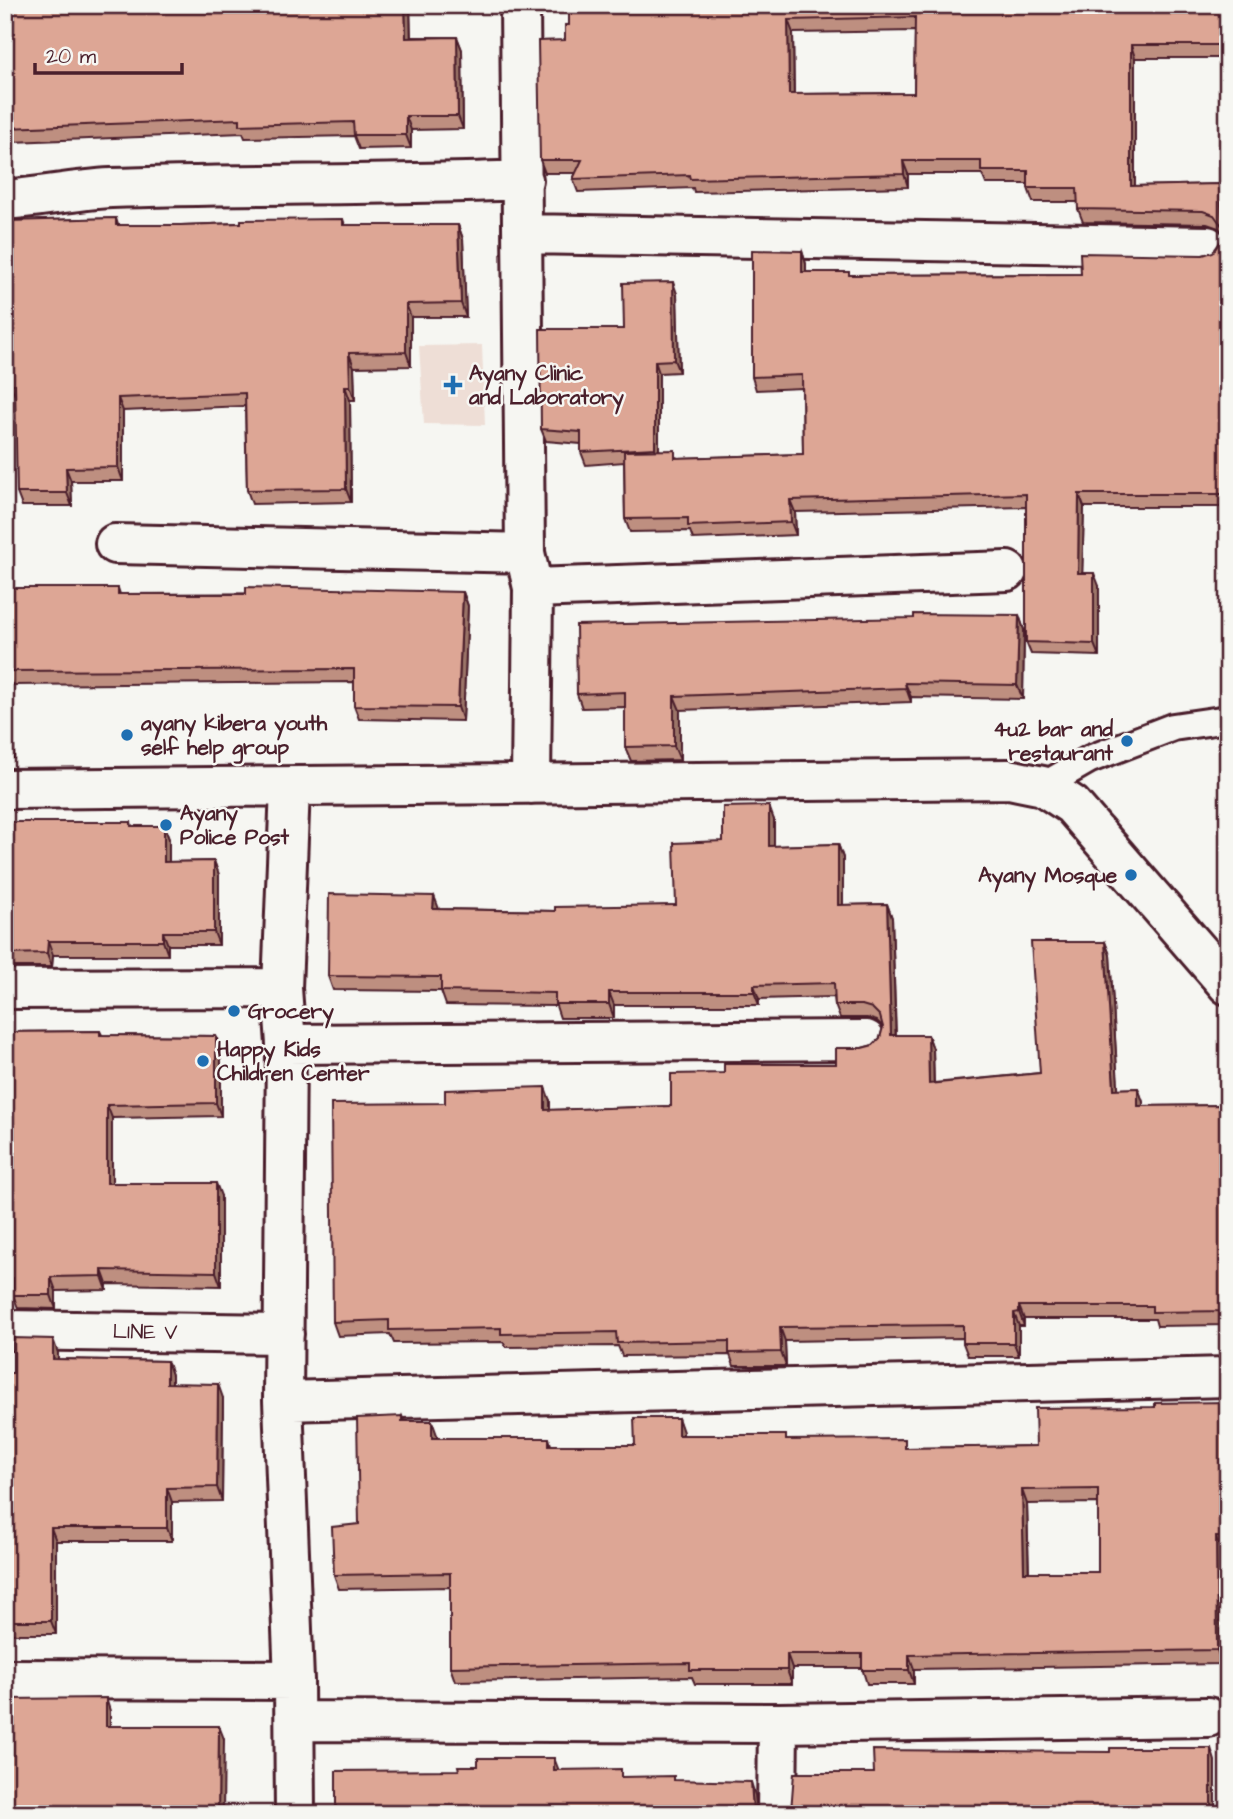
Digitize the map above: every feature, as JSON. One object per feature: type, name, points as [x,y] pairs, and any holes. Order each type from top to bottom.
[{"type":"street","points":[[520,5],[531,783]]},
{"type":"street","points":[[5,200],[57,192],[112,188],[408,185],[523,180]]},
{"type":"street","points":[[524,234],[1207,246]]},
{"type":"street","points":[[115,544],[529,570],[1007,571]]},
{"type":"street","points":[[5,789],[1009,779],[1043,786],[1072,805],[1228,985]]},
{"type":"street","points":[[290,788],[282,988],[286,1044],[284,1401],[294,1679],[295,1814]]},
{"type":"street","points":[[5,989],[282,988]]},
{"type":"street","points":[[286,1044],[866,1040]]},
{"type":"street","name":"LINE V","points":[[5,1329],[284,1334]]},
{"type":"street","points":[[284,1401],[1228,1377]]},
{"type":"street","points":[[5,1679],[294,1679]]},
{"type":"street","points":[[295,1721],[778,1723],[1208,1717]]},
{"type":"street","points":[[777,1814],[778,1723]]},
{"type":"lane","points":[[1043,786],[1090,759],[1173,727],[1228,719]]},
{"type":"shaded area","name":"Ayany Clinic and Laboratory","points":[[482,345],[485,425],[424,424],[419,346]]},
{"type":"building","points":[[5,5],[405,5],[406,38],[457,37],[458,116],[406,116],[406,135],[354,135],[353,122],[240,125],[240,119],[7,128],[8,164],[5,164]]},
{"type":"building","points":[[569,5],[1228,5],[1228,45],[1131,45],[1131,186],[1220,184],[1222,226],[1214,215],[1203,211],[1078,209],[1077,188],[1028,188],[1028,171],[981,171],[981,161],[903,161],[904,174],[690,179],[689,175],[573,179],[582,160],[540,160],[538,41],[565,40],[565,25],[569,25]],"holes":[[[915,17],[914,93],[789,94],[788,20]]]},
{"type":"building","points":[[5,207],[9,208],[10,221],[116,218],[116,225],[181,225],[241,223],[241,220],[343,219],[343,225],[458,225],[461,303],[406,304],[406,352],[349,353],[350,386],[345,386],[346,489],[247,490],[245,393],[118,398],[118,467],[66,468],[67,493],[17,493],[15,384],[10,384],[8,308],[5,308]]},
{"type":"building","points":[[1223,238],[1225,274],[1228,274],[1228,494],[1079,494],[1078,573],[1094,573],[1094,644],[1026,642],[1026,494],[790,500],[791,522],[688,526],[688,518],[625,519],[624,451],[675,450],[675,458],[803,454],[802,375],[752,377],[752,250],[802,251],[802,272],[849,272],[849,275],[1081,274],[1080,253],[1203,255],[1213,252]]},
{"type":"building","points":[[673,282],[674,360],[655,361],[655,448],[581,452],[581,432],[541,429],[540,329],[624,329],[623,283]]},
{"type":"building","points":[[246,587],[463,592],[458,707],[354,706],[354,669],[7,671],[9,744],[5,744],[5,588],[118,588],[118,594],[246,594]]},
{"type":"building","points":[[914,614],[1019,615],[1017,685],[905,683],[906,688],[674,696],[674,746],[625,747],[625,692],[577,694],[576,625],[914,618]]},
{"type":"building","points":[[769,806],[769,846],[838,844],[838,905],[887,904],[891,1035],[928,1035],[929,1084],[1040,1073],[1031,942],[1105,942],[1114,1089],[1138,1088],[1138,1106],[1228,1105],[1228,1311],[1152,1312],[1152,1306],[1019,1306],[1019,1312],[1014,1313],[1014,1343],[963,1343],[963,1325],[780,1327],[781,1352],[729,1353],[729,1341],[617,1343],[616,1332],[501,1334],[501,1328],[389,1330],[389,1320],[333,1322],[331,1104],[445,1103],[445,1090],[545,1087],[545,1110],[671,1106],[671,1074],[724,1073],[724,1064],[836,1064],[836,1048],[862,1048],[873,1045],[880,1038],[883,1027],[880,1016],[872,1008],[862,1005],[835,1005],[834,983],[754,985],[754,992],[609,992],[609,1004],[555,1004],[555,993],[441,991],[441,977],[328,976],[329,894],[434,896],[433,909],[555,911],[555,907],[676,905],[674,843],[723,841],[723,807]]},
{"type":"building","points":[[5,822],[131,822],[131,826],[164,826],[164,862],[214,861],[214,932],[163,932],[163,941],[48,941],[47,953],[5,954]]},
{"type":"building","points":[[100,1031],[100,1035],[216,1036],[216,1103],[107,1105],[107,1183],[216,1183],[216,1272],[102,1270],[102,1276],[51,1277],[51,1295],[13,1295],[13,1278],[5,1278],[5,1032]]},
{"type":"building","points":[[13,1338],[53,1339],[53,1359],[167,1361],[167,1383],[218,1384],[217,1487],[167,1488],[167,1528],[51,1528],[51,1621],[6,1621],[5,1373],[13,1373]]},
{"type":"building","points":[[1228,1402],[1228,1537],[1216,1537],[1217,1650],[909,1655],[909,1670],[862,1670],[862,1654],[787,1654],[787,1670],[690,1670],[690,1663],[450,1667],[450,1573],[334,1575],[332,1527],[359,1524],[357,1418],[402,1416],[402,1421],[432,1421],[432,1438],[549,1438],[549,1445],[635,1445],[634,1418],[678,1418],[678,1435],[786,1435],[786,1440],[905,1439],[905,1448],[1036,1446],[1035,1408],[1155,1407],[1155,1403]],"holes":[[[1098,1489],[1098,1572],[1024,1572],[1022,1490]]]},
{"type":"building","points":[[106,1698],[106,1726],[219,1726],[218,1814],[5,1814],[5,1699]]},
{"type":"building","points":[[1110,1748],[1211,1748],[1211,1814],[789,1814],[794,1773],[874,1773],[873,1750],[1110,1752]]},
{"type":"building","points":[[478,1758],[554,1758],[554,1770],[621,1769],[621,1777],[674,1776],[674,1780],[751,1782],[755,1814],[336,1814],[336,1771],[459,1770],[458,1766],[478,1766]]},
{"type":"place","name":"Ayany Clinic and Laboratory","points":[[453,385]]},
{"type":"place","name":"ayany kibera youth self help group","points":[[127,735]]},
{"type":"place","name":"4u2 bar and restaurant","points":[[1127,741]]},
{"type":"place","name":"Ayany Police Post","points":[[166,825]]},
{"type":"place","name":"Ayany Mosque","points":[[1131,875]]},
{"type":"place","name":"Grocery","points":[[234,1011]]},
{"type":"place","name":"Happy Kids Children Center","points":[[203,1061]]}]
